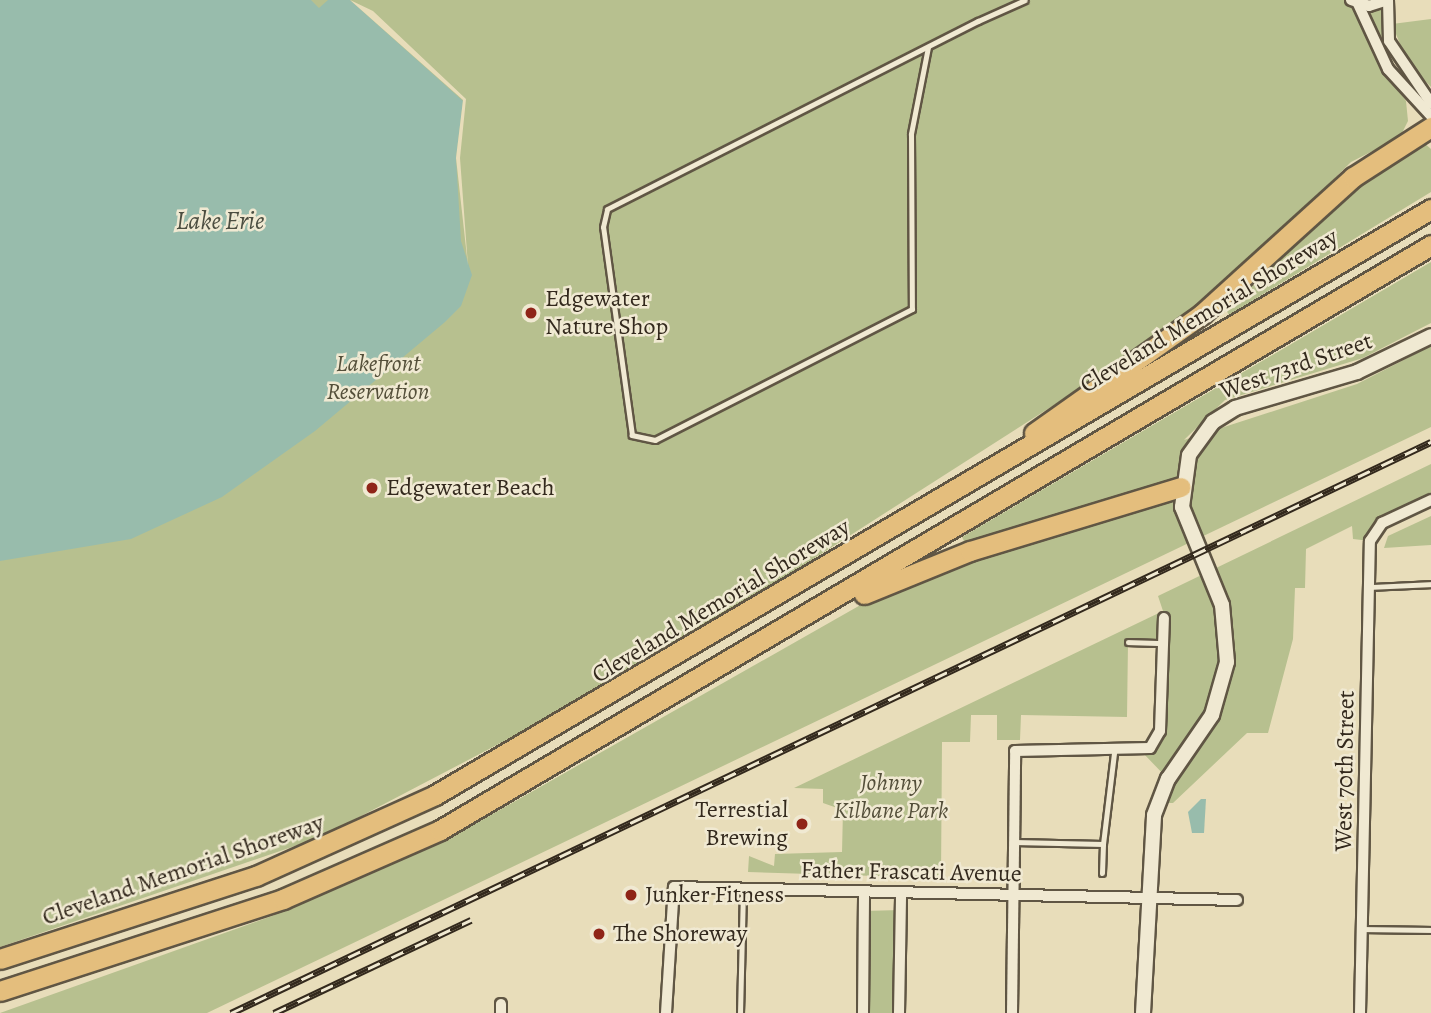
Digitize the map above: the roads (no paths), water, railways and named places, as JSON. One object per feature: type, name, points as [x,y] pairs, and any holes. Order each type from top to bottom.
[{"type":"highway","points":[[1001,462],[1062,408],[1211,307],[1353,177],[1431,127]]},
{"type":"highway","name":"Cleveland Memorial Shoreway","points":[[0,959],[234,884],[412,807],[1431,208]]},
{"type":"highway","points":[[6,990],[260,907],[397,850],[779,632],[1431,245]]},
{"type":"highway","points":[[779,632],[952,557],[1181,487]]},
{"type":"street","points":[[1431,103],[1389,41],[1387,0],[1355,2],[1388,69],[1431,116]]},
{"type":"street","name":"West 73rd Street","points":[[1143,1013],[1147,899],[1158,803],[1212,715],[1227,662],[1222,605],[1187,527],[1181,487],[1193,447],[1227,412],[1357,372],[1431,335]]},
{"type":"street","name":"West 70th Street","points":[[1360,1013],[1370,587],[1374,531],[1431,500]]},
{"type":"street","points":[[1012,1013],[1015,751],[1142,752],[1157,741],[1164,618]]},
{"type":"street","name":"Father Frascati Avenue","points":[[666,1013],[674,887],[1237,900]]},
{"type":"street","points":[[863,1013],[864,892]]},
{"type":"street","points":[[899,1013],[901,893]]},
{"type":"lane","points":[[928,47],[911,134],[912,309],[655,440],[632,435],[603,227],[607,209],[928,47],[1025,0]]},
{"type":"lane","points":[[1370,587],[1431,584]]},
{"type":"lane","points":[[1128,642],[1163,643]]},
{"type":"lane","points":[[1102,873],[1114,753]]},
{"type":"lane","points":[[1014,842],[1103,844]]},
{"type":"lane","points":[[740,1013],[743,889]]},
{"type":"lane","points":[[1362,929],[1431,930]]},
{"type":"water","name":"Lake Erie","points":[[0,0],[311,0],[319,8],[328,0],[350,0],[463,101],[456,158],[461,241],[472,275],[461,306],[445,322],[315,431],[222,497],[131,539],[0,561]]},
{"type":"water","points":[[1201,799],[1206,799],[1204,833],[1192,833],[1188,812]]},
{"type":"railway","points":[[231,1013],[1431,442]]},
{"type":"railway","points":[[274,1013],[471,920]]},
{"type":"place","name":"Edgewater Nature Shop","points":[[531,313]]},
{"type":"place","name":"Edgewater Beach","points":[[372,488]]},
{"type":"place","name":"Terrestial Brewing","points":[[802,824]]},
{"type":"place","name":"Junker Fitness","points":[[631,895]]},
{"type":"place","name":"The Shoreway","points":[[599,934]]},
{"type":"park label","name":"Lakefront Reservation","points":[[378,378]]},
{"type":"park label","name":"Johnny Kilbane Park","points":[[891,797]]}]
